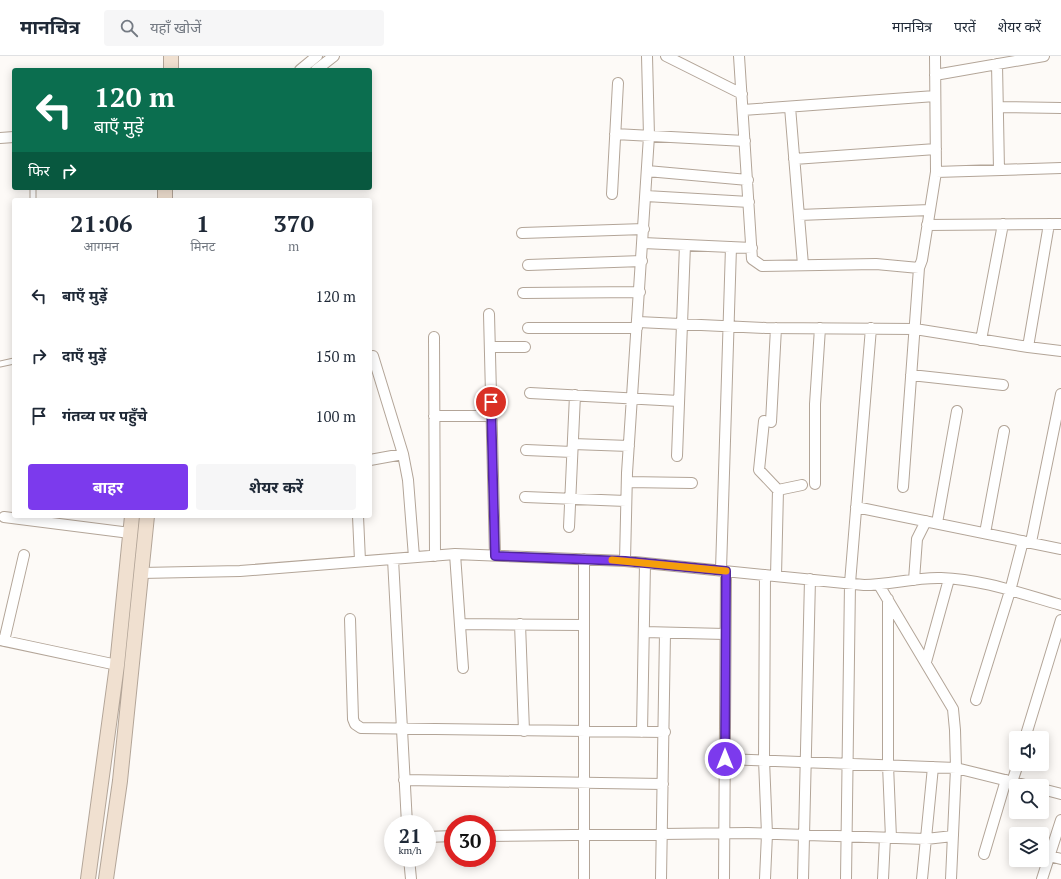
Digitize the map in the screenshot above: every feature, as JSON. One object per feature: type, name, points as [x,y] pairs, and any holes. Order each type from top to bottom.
[{"type":"main road","points":[[171,56],[171,68]]},
{"type":"main road","points":[[88,879],[117,665],[132,518]]},
{"type":"main road","points":[[106,879],[120,781],[147,518]]},
{"type":"street","points":[[302,68],[317,56]]},
{"type":"street","points":[[319,68],[334,56]]},
{"type":"street","points":[[625,561],[629,446],[649,136],[647,56]]},
{"type":"street","points":[[666,56],[742,94]]},
{"type":"street","points":[[739,56],[752,259],[762,266],[876,264],[919,268]]},
{"type":"street","points":[[903,487],[919,268],[922,260],[936,172],[935,56]]},
{"type":"street","points":[[935,75],[1044,56]]},
{"type":"street","points":[[997,64],[999,170]]},
{"type":"street","points":[[612,194],[618,83]]},
{"type":"street","points":[[743,110],[935,96]]},
{"type":"street","points":[[790,107],[803,265]]},
{"type":"street","points":[[998,107],[1061,108]]},
{"type":"street","points":[[615,134],[745,141]]},
{"type":"street","points":[[0,138],[12,137]]},
{"type":"street","points":[[794,159],[936,148]]},
{"type":"street","points":[[936,172],[1061,168]]},
{"type":"street","points":[[647,171],[748,180]]},
{"type":"street","points":[[646,196],[749,202]]},
{"type":"street","points":[[799,215],[930,210]]},
{"type":"street","points":[[981,340],[1003,224]]},
{"type":"street","points":[[1028,347],[1048,224]]},
{"type":"street","points":[[927,225],[1061,224]]},
{"type":"street","points":[[522,233],[644,229]]},
{"type":"street","points":[[643,243],[752,248]]},
{"type":"street","points":[[677,456],[685,245]]},
{"type":"street","points":[[724,879],[725,634],[723,570],[730,247]]},
{"type":"street","points":[[528,265],[642,261]]},
{"type":"street","points":[[523,293],[640,292]]},
{"type":"street","points":[[490,314],[495,556]]},
{"type":"street","points":[[528,328],[681,324],[776,328],[915,329],[1061,351]]},
{"type":"street","points":[[776,328],[768,421],[759,470],[778,490],[776,576]]},
{"type":"street","points":[[815,484],[815,404],[820,328]]},
{"type":"street","points":[[846,879],[850,583],[871,328]]},
{"type":"street","points":[[434,337],[435,556]]},
{"type":"street","points":[[490,347],[525,347]]},
{"type":"street","points":[[373,356],[403,454],[408,480],[414,557]]},
{"type":"street","points":[[911,375],[1003,386]]},
{"type":"street","points":[[530,393],[679,401]]},
{"type":"street","points":[[976,700],[1027,542],[1061,394]]},
{"type":"street","points":[[569,527],[575,395]]},
{"type":"street","points":[[937,523],[957,412]]},
{"type":"street","points":[[434,416],[492,416]]},
{"type":"street","points":[[985,533],[1004,431]]},
{"type":"street","points":[[526,450],[629,446]]},
{"type":"street","points":[[372,460],[403,454]]},
{"type":"street","points":[[627,482],[692,483]]},
{"type":"street","points":[[778,490],[802,485]]},
{"type":"street","points":[[525,497],[626,501]]},
{"type":"street","points":[[856,507],[1061,549]]},
{"type":"street","points":[[4,517],[130,533]]},
{"type":"street","points":[[358,518],[360,561]]},
{"type":"street","points":[[914,580],[917,539],[926,521]]},
{"type":"street","points":[[455,554],[463,668]]},
{"type":"street","points":[[141,573],[240,571],[455,554],[625,561],[879,585],[914,580],[949,579],[990,585],[1061,605]]},
{"type":"street","points":[[24,555],[2,640],[117,665]]},
{"type":"street","points":[[393,559],[406,815]]},
{"type":"street","points":[[584,559],[584,879]]},
{"type":"street","points":[[642,732],[645,563]]},
{"type":"street","points":[[765,574],[764,760],[767,834],[765,879]]},
{"type":"street","points":[[803,879],[802,835],[810,579]]},
{"type":"street","points":[[926,662],[949,579]]},
{"type":"street","points":[[879,585],[953,709],[956,730],[956,768],[951,879]]},
{"type":"street","points":[[883,879],[888,838],[888,599]]},
{"type":"street","points":[[350,619],[354,719],[355,724],[361,728],[665,732]]},
{"type":"street","points":[[1027,731],[1061,620]]},
{"type":"street","points":[[460,624],[583,625]]},
{"type":"street","points":[[520,624],[524,731]]},
{"type":"street","points":[[644,632],[725,634]]},
{"type":"street","points":[[661,879],[665,732],[665,633]]},
{"type":"street","points":[[725,759],[956,768],[1009,781],[984,854]]},
{"type":"street","points":[[922,879],[932,767]]},
{"type":"street","points":[[404,780],[583,784],[664,784]]},
{"type":"street","points":[[1049,791],[1061,794]]},
{"type":"street","points":[[1061,820],[1049,856],[1061,858]]},
{"type":"street","points":[[496,836],[662,836],[767,834],[926,839],[953,836]]},
{"type":"street","points":[[410,867],[411,879]]},
{"type":"street","points":[[1042,879],[1046,867]]},
{"type":"lane","points":[[0,364],[12,361]]},
{"type":"slow traffic","points":[[612,560],[726,571]]},
{"type":"route","points":[[491,402],[495,556],[625,561],[726,571],[725,759]]}]
